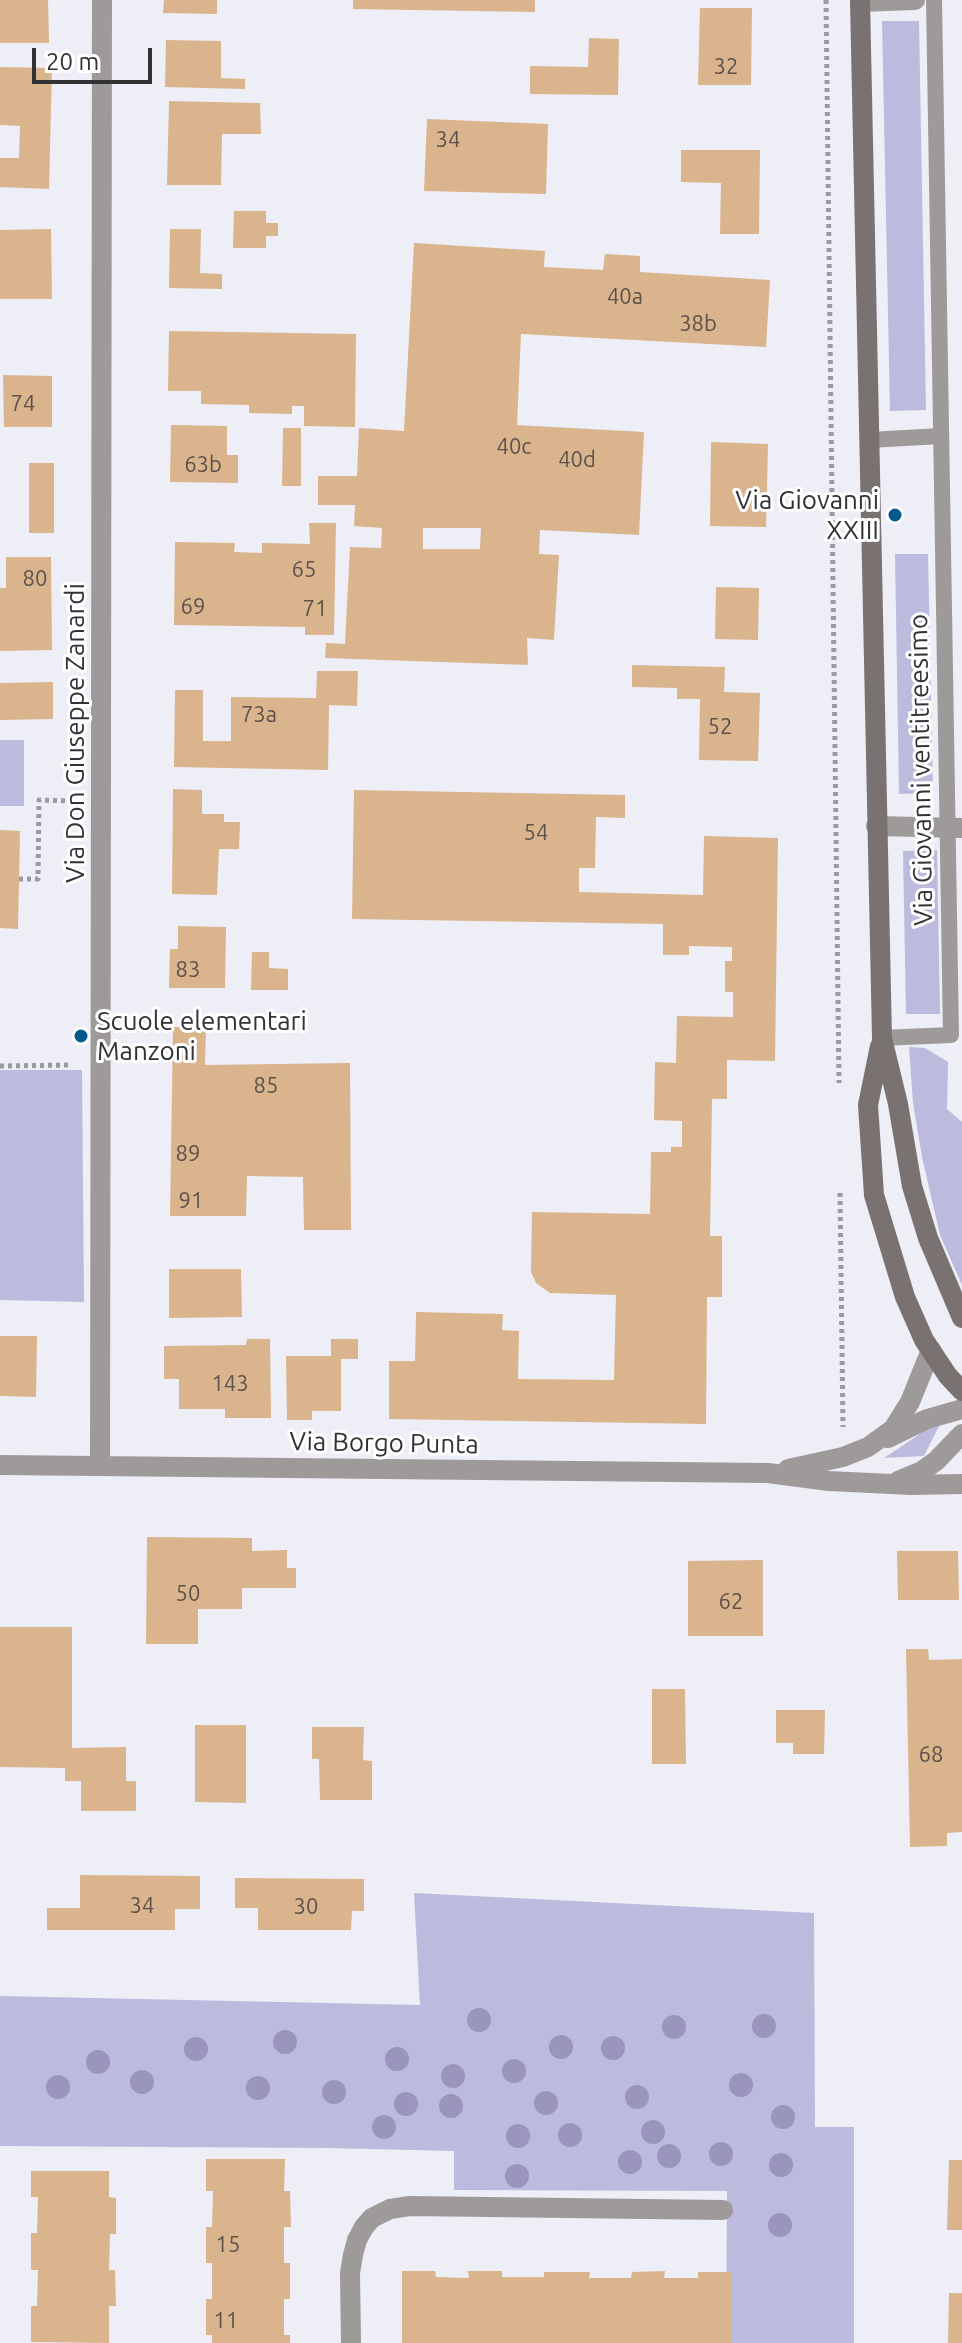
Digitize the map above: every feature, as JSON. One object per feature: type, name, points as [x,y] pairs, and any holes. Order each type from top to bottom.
[{"type":"street","name":"Via Don Giuseppe Zanardi","points":[[100,1466],[102,0]]},
{"type":"street","points":[[860,1],[915,0]]},
{"type":"street","name":"Via Giovanni ventitreesimo","points":[[860,1],[882,1038],[898,1104],[912,1186],[928,1238],[962,1318]]},
{"type":"street","points":[[876,826],[955,828]]},
{"type":"street","name":"Via Giovanni ventitreesimo","points":[[882,1038],[868,1105],[874,1195],[905,1297],[924,1340],[962,1391]]},
{"type":"street","name":"Via Borgo Punta","points":[[868,1447],[893,1429],[903,1414],[931,1350]]},
{"type":"street","name":"Via Borgo Punta","points":[[768,1473],[843,1457],[927,1419],[962,1409]]},
{"type":"street","name":"Via Borgo Punta","points":[[891,1484],[922,1471],[962,1434]]},
{"type":"street","name":"Via Borgo Punta","points":[[0,1465],[768,1473],[829,1481],[962,1484]]},
{"type":"street","points":[[351,2343],[350,2273],[357,2240],[372,2218],[390,2209],[410,2206],[723,2210]]},
{"type":"lane","name":"Via Giovanni ventitreesimo","points":[[882,1038],[957,1039],[955,828],[941,436],[934,0]]},
{"type":"lane","points":[[869,440],[941,436]]},
{"type":"path","points":[[826,0],[839,1093]]},
{"type":"path","points":[[19,879],[38,879],[39,800],[101,801]]},
{"type":"path","points":[[0,1066],[100,1065]]},
{"type":"path","points":[[840,1188],[843,1457]]},
{"type":"shaded area","points":[[882,21],[919,21],[926,410],[890,411]]},
{"type":"shaded area","points":[[895,554],[928,554],[933,793],[899,794]]},
{"type":"shaded area","points":[[0,740],[24,740],[24,806],[0,806]]},
{"type":"shaded area","points":[[937,850],[940,1014],[906,1014],[903,851]]},
{"type":"shaded area","points":[[909,1047],[925,1048],[948,1062],[947,1109],[962,1122],[962,1285],[940,1235],[922,1157],[913,1103]]},
{"type":"shaded area","points":[[0,1070],[82,1070],[84,1302],[0,1300]]},
{"type":"shaded area","points":[[946,1412],[924,1456],[884,1458],[917,1436]]},
{"type":"shaded area","points":[[414,1893],[814,1913],[815,2127],[854,2127],[854,2343],[726,2343],[727,2191],[454,2190],[454,2151],[0,2146],[0,1996],[420,2005]]},
{"type":"building","points":[[0,0],[48,0],[49,43],[0,43]]},
{"type":"building","points":[[164,0],[217,0],[217,14],[163,13]]},
{"type":"building","points":[[353,0],[535,0],[535,12],[353,9]]},
{"type":"building","points":[[700,8],[752,8],[751,85],[698,85]]},
{"type":"building","points":[[589,38],[619,39],[618,95],[530,94],[530,66],[588,67]]},
{"type":"building","points":[[166,40],[221,41],[221,78],[245,79],[245,89],[165,87]]},
{"type":"building","points":[[0,67],[52,68],[49,189],[0,187],[0,158],[19,158],[20,126],[0,125]]},
{"type":"building","points":[[169,101],[260,103],[261,134],[222,134],[221,185],[167,185]]},
{"type":"building","points":[[427,119],[548,124],[546,194],[424,191]]},
{"type":"building","points":[[681,150],[760,150],[759,234],[720,234],[721,183],[681,182]]},
{"type":"building","points":[[234,211],[266,211],[266,223],[278,223],[278,236],[266,236],[266,248],[233,248]]},
{"type":"building","points":[[51,229],[52,299],[0,299],[0,230]]},
{"type":"building","points":[[170,229],[201,229],[200,273],[222,274],[222,289],[169,288]]},
{"type":"building","points":[[414,243],[545,251],[544,267],[603,270],[605,254],[640,256],[640,272],[770,280],[766,347],[521,334],[517,425],[644,432],[639,535],[540,530],[539,554],[559,555],[554,640],[527,638],[528,665],[325,658],[326,643],[345,644],[350,547],[381,548],[382,528],[354,526],[355,505],[318,505],[318,476],[357,476],[359,428],[404,431]],"holes":[[[423,528],[481,528],[480,549],[423,549]]]},
{"type":"building","points":[[169,331],[356,334],[355,427],[304,426],[304,406],[292,406],[292,414],[249,413],[249,405],[201,404],[201,391],[168,391]]},
{"type":"building","points":[[3,375],[52,376],[52,427],[4,427]]},
{"type":"building","points":[[171,425],[227,426],[227,455],[238,455],[238,483],[170,482]]},
{"type":"building","points":[[283,428],[301,428],[301,486],[282,486]]},
{"type":"building","points":[[711,442],[768,444],[766,527],[710,526]]},
{"type":"building","points":[[29,463],[54,463],[54,533],[29,533]]},
{"type":"building","points":[[309,523],[336,523],[334,635],[305,635],[305,627],[174,625],[175,542],[235,543],[234,552],[262,553],[262,543],[310,544]]},
{"type":"building","points":[[6,557],[51,557],[52,650],[0,651],[0,588],[6,588]]},
{"type":"building","points":[[716,587],[759,588],[758,640],[715,639]]},
{"type":"building","points":[[632,665],[725,667],[724,692],[760,693],[758,761],[699,760],[700,699],[677,699],[677,688],[632,687]]},
{"type":"building","points":[[317,671],[358,671],[357,706],[329,705],[328,770],[174,767],[175,690],[203,690],[203,741],[231,741],[231,697],[316,698]]},
{"type":"building","points":[[53,682],[53,719],[0,720],[0,683]]},
{"type":"building","points":[[173,789],[202,790],[202,814],[224,814],[224,822],[240,822],[239,849],[219,849],[217,895],[172,894]]},
{"type":"building","points":[[354,790],[625,795],[625,818],[596,817],[595,868],[579,868],[579,892],[703,895],[704,836],[778,838],[775,1061],[727,1060],[727,1099],[712,1099],[710,1236],[722,1236],[722,1297],[707,1297],[706,1424],[389,1419],[389,1361],[415,1361],[416,1312],[503,1314],[502,1330],[519,1331],[518,1379],[614,1380],[616,1295],[550,1293],[536,1283],[531,1272],[532,1212],[650,1214],[651,1152],[671,1152],[671,1147],[682,1147],[682,1121],[654,1120],[655,1062],[676,1063],[677,1016],[733,1017],[733,992],[725,992],[725,961],[732,961],[732,947],[689,946],[689,955],[663,955],[663,924],[352,919]]},
{"type":"building","points":[[0,830],[20,831],[18,929],[0,928]]},
{"type":"building","points":[[178,926],[226,927],[225,988],[169,988],[170,949],[178,949]]},
{"type":"building","points":[[252,952],[269,952],[269,968],[288,969],[288,990],[251,990]]},
{"type":"building","points":[[173,1027],[206,1027],[205,1065],[350,1063],[351,1230],[304,1230],[303,1177],[247,1176],[246,1216],[170,1216]]},
{"type":"building","points":[[169,1269],[241,1269],[242,1317],[169,1318]]},
{"type":"building","points":[[0,1336],[37,1336],[36,1397],[0,1396]]},
{"type":"building","points":[[247,1339],[270,1339],[271,1418],[225,1418],[225,1409],[179,1409],[179,1379],[164,1379],[164,1346],[246,1345]]},
{"type":"building","points":[[331,1339],[358,1339],[358,1359],[341,1359],[341,1411],[312,1411],[312,1420],[287,1420],[286,1356],[331,1356]]},
{"type":"building","points":[[147,1537],[252,1538],[252,1551],[287,1550],[287,1568],[296,1568],[296,1588],[242,1588],[242,1609],[198,1609],[198,1644],[146,1644]]},
{"type":"building","points":[[897,1551],[958,1551],[959,1600],[898,1600]]},
{"type":"building","points":[[763,1560],[763,1636],[688,1636],[688,1561]]},
{"type":"building","points":[[0,1627],[72,1627],[72,1748],[126,1747],[126,1781],[136,1781],[136,1811],[81,1811],[81,1781],[65,1781],[65,1768],[0,1767]]},
{"type":"building","points":[[906,1649],[928,1649],[929,1660],[962,1659],[962,1832],[947,1833],[947,1846],[910,1847]]},
{"type":"building","points":[[652,1689],[685,1689],[686,1764],[652,1764]]},
{"type":"building","points":[[776,1710],[825,1710],[824,1754],[793,1754],[793,1743],[776,1743]]},
{"type":"building","points":[[195,1725],[246,1725],[246,1803],[195,1802]]},
{"type":"building","points":[[312,1727],[364,1727],[363,1760],[372,1761],[372,1800],[320,1800],[319,1759],[312,1759]]},
{"type":"building","points":[[80,1875],[200,1876],[200,1909],[175,1909],[175,1930],[47,1930],[47,1908],[80,1908]]},
{"type":"building","points":[[235,1878],[364,1879],[364,1911],[352,1911],[351,1930],[258,1930],[258,1908],[235,1908]]},
{"type":"building","points":[[206,2159],[285,2159],[284,2191],[290,2191],[291,2227],[284,2227],[284,2263],[290,2263],[290,2299],[284,2299],[284,2335],[290,2335],[290,2343],[212,2343],[212,2335],[206,2335],[206,2299],[212,2299],[212,2263],[206,2263],[206,2227],[212,2227],[213,2191],[206,2191]]},
{"type":"building","points":[[949,2160],[962,2160],[962,2230],[947,2230]]},
{"type":"building","points":[[31,2171],[109,2171],[109,2197],[116,2198],[116,2234],[110,2234],[109,2270],[115,2270],[116,2306],[109,2306],[109,2343],[31,2342],[31,2306],[37,2306],[38,2270],[31,2270],[31,2233],[37,2233],[38,2197],[31,2197]]},
{"type":"building","points":[[402,2271],[435,2271],[436,2277],[469,2278],[468,2271],[502,2271],[502,2277],[544,2277],[544,2272],[590,2272],[589,2278],[631,2278],[632,2272],[665,2271],[664,2278],[698,2278],[698,2272],[731,2272],[731,2343],[402,2343]]},
{"type":"building","points":[[949,2293],[962,2293],[962,2343],[948,2343]]},
{"type":"place","name":"Via Giovanni XXIII","points":[[895,515]]},
{"type":"place","name":"Scuole elementari Manzoni","points":[[81,1036]]}]
